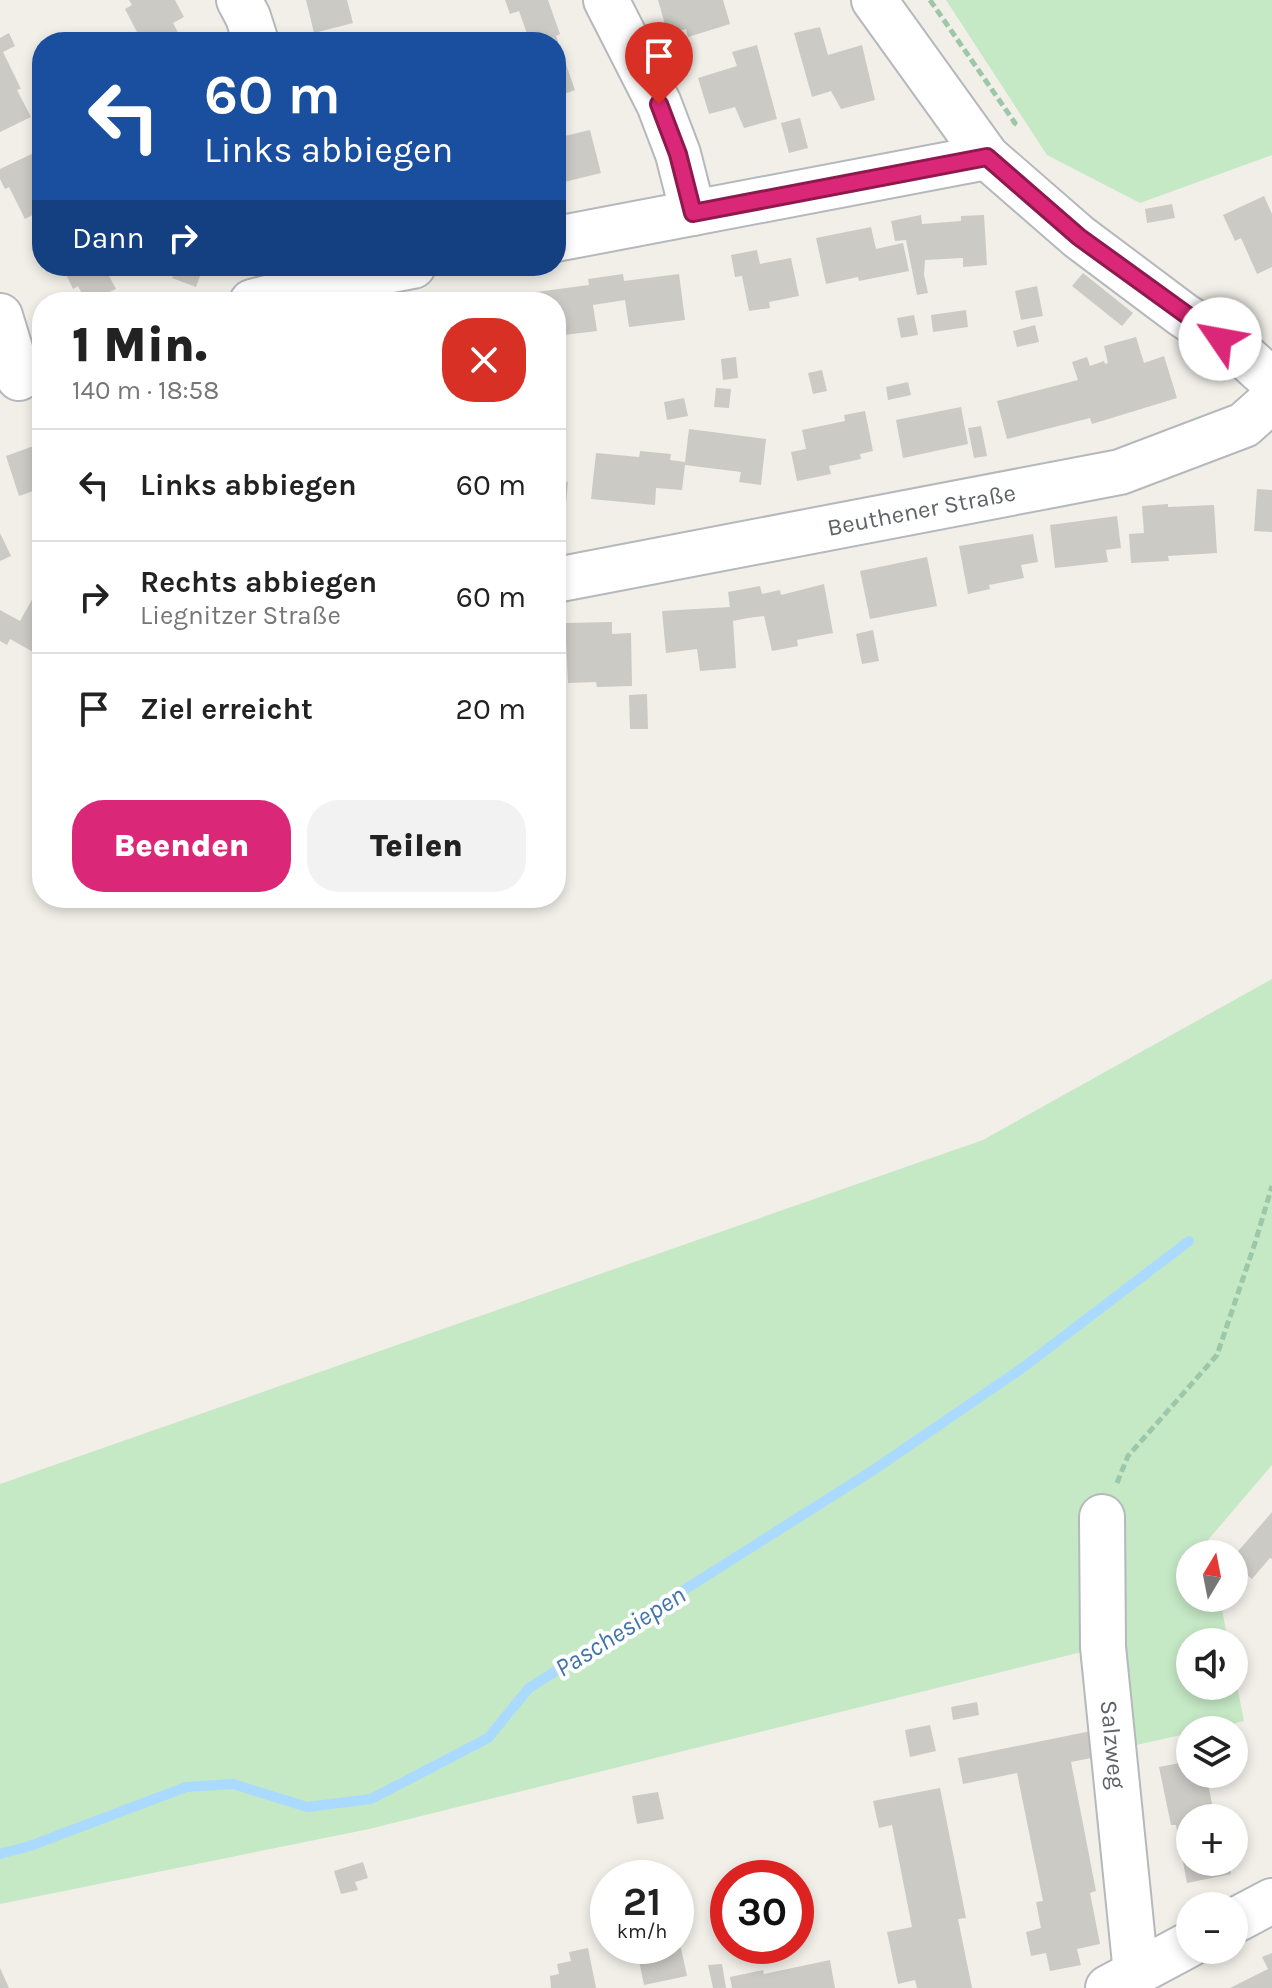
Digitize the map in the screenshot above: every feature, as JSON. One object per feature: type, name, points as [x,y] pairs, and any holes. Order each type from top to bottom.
[{"type":"street","points":[[239,0],[253,32]]},
{"type":"street","points":[[606,0],[659,104],[678,154],[693,213]]},
{"type":"street","points":[[874,0],[987,157],[1079,237],[1183,315],[1238,350],[1272,381]]},
{"type":"street","points":[[566,237],[987,157]]},
{"type":"street","points":[[276,292],[314,276]]},
{"type":"street","points":[[0,316],[20,378]]},
{"type":"street","name":"Beuthener Straße","points":[[566,578],[1120,472],[1244,425],[1272,400]]},
{"type":"street","name":"Salzweg","points":[[1102,1517],[1103,1647],[1122,1980],[1176,1951]]},
{"type":"street","points":[[1248,1914],[1272,1901]]},
{"type":"path","points":[[1102,1517],[1128,1456],[1217,1355],[1272,1186]]},
{"type":"green space","points":[[946,0],[1272,0],[1272,155],[1140,203],[1047,155]]},
{"type":"green space","points":[[1272,979],[1272,1465],[1208,1540],[1176,1540],[1176,1612],[1223,1612],[1225,1628],[1176,1628],[1176,1700],[1240,1700],[1243,1716],[1176,1716],[1176,1736],[1114,1750],[1102,1647],[369,1829],[0,1904],[0,1484],[983,1140]]},
{"type":"building","points":[[129,0],[175,0],[184,17],[173,23],[178,32],[137,32],[125,9],[132,5]]},
{"type":"building","points":[[306,0],[347,0],[353,23],[314,32]]},
{"type":"building","points":[[505,0],[548,0],[559,32],[526,32],[519,11],[510,14]]},
{"type":"building","points":[[658,0],[723,0],[730,24],[688,37],[686,29],[668,35]]},
{"type":"building","points":[[820,27],[828,55],[862,45],[875,100],[841,109],[831,91],[812,97],[794,33]]},
{"type":"building","points":[[9,33],[15,46],[3,52],[31,117],[0,132],[0,38]]},
{"type":"building","points":[[757,45],[777,119],[744,128],[735,107],[709,114],[698,78],[737,66],[732,52]]},
{"type":"building","points":[[566,64],[575,90],[566,93]]},
{"type":"building","points":[[800,118],[808,148],[789,153],[781,123]]},
{"type":"building","points":[[590,130],[601,173],[566,182],[566,136]]},
{"type":"building","points":[[32,154],[32,215],[25,219],[9,187],[5,189],[0,179],[0,169]]},
{"type":"building","points":[[1264,196],[1272,214],[1272,267],[1257,274],[1241,238],[1235,241],[1223,215]]},
{"type":"building","points":[[1172,204],[1175,218],[1147,223],[1145,209]]},
{"type":"building","points":[[921,215],[922,224],[961,221],[961,216],[984,215],[987,265],[963,267],[963,258],[925,260],[928,293],[917,295],[906,240],[895,241],[891,221]]},
{"type":"building","points":[[871,227],[876,249],[903,243],[909,271],[826,284],[816,238]]},
{"type":"building","points":[[757,250],[760,264],[791,258],[799,296],[769,302],[770,308],[749,311],[742,276],[735,277],[731,255]]},
{"type":"building","points":[[1083,273],[1133,313],[1122,326],[1072,286]]},
{"type":"building","points":[[623,274],[624,281],[679,274],[685,320],[629,327],[625,300],[593,305],[597,331],[566,335],[566,292],[536,292],[589,285],[588,279]]},
{"type":"building","points":[[67,276],[109,276],[116,289],[81,292],[78,286],[73,289]]},
{"type":"building","points":[[173,276],[200,276],[196,287]]},
{"type":"building","points":[[1037,286],[1043,316],[1021,320],[1015,291]]},
{"type":"building","points":[[966,310],[968,327],[933,332],[931,315]]},
{"type":"building","points":[[914,315],[918,335],[901,338],[897,318]]},
{"type":"building","points":[[1035,325],[1039,342],[1017,347],[1013,331]]},
{"type":"building","points":[[1136,337],[1144,363],[1164,356],[1177,398],[1092,424],[1090,418],[1007,439],[997,401],[1078,380],[1072,362],[1087,357],[1090,366],[1104,361],[1108,363],[1104,346]]},
{"type":"building","points":[[736,357],[738,378],[723,380],[721,359]]},
{"type":"building","points":[[822,370],[827,391],[813,394],[808,373]]},
{"type":"building","points":[[908,382],[911,395],[888,400],[886,387]]},
{"type":"building","points":[[716,388],[731,389],[729,408],[714,407]]},
{"type":"building","points":[[684,398],[688,416],[667,420],[664,402]]},
{"type":"building","points":[[961,407],[968,444],[903,458],[896,420]]},
{"type":"building","points":[[865,411],[873,451],[860,454],[861,459],[829,466],[831,474],[797,481],[791,452],[806,449],[802,430],[845,421],[844,415]]},
{"type":"building","points":[[981,426],[987,456],[974,458],[968,428]]},
{"type":"building","points":[[689,429],[766,439],[761,485],[739,482],[741,472],[685,465],[682,490],[656,488],[655,505],[591,499],[596,453],[639,457],[640,451],[671,454],[670,460],[685,462]]},
{"type":"building","points":[[32,447],[32,491],[19,496],[6,456]]},
{"type":"building","points":[[1257,489],[1272,490],[1272,532],[1254,531]]},
{"type":"building","points":[[1168,504],[1168,507],[1214,505],[1217,553],[1168,556],[1169,561],[1131,563],[1129,534],[1144,533],[1142,506]]},
{"type":"building","points":[[1117,516],[1121,548],[1106,550],[1108,562],[1055,568],[1050,525]]},
{"type":"building","points":[[0,533],[11,556],[0,561]]},
{"type":"building","points":[[1033,534],[1038,562],[1021,565],[1024,578],[989,585],[990,589],[968,594],[959,546]]},
{"type":"building","points":[[927,557],[937,606],[870,619],[860,571]]},
{"type":"building","points":[[824,584],[833,633],[797,640],[798,646],[772,651],[764,616],[733,621],[736,668],[700,671],[697,649],[666,653],[662,611],[730,607],[728,592],[760,586],[762,594],[780,590],[781,595]]},
{"type":"building","points":[[32,600],[32,651],[10,639],[7,645],[0,641],[0,610],[20,621]]},
{"type":"building","points":[[612,622],[612,634],[631,633],[632,686],[597,687],[596,682],[568,683],[566,623]]},
{"type":"building","points":[[873,630],[879,661],[862,664],[856,634]]},
{"type":"building","points":[[647,694],[648,729],[630,729],[629,695]]},
{"type":"building","points":[[1272,1512],[1272,1559],[1252,1579],[1248,1576],[1248,1540]]},
{"type":"building","points":[[977,1702],[979,1715],[953,1720],[951,1707]]},
{"type":"building","points":[[930,1725],[936,1751],[910,1757],[905,1730]]},
{"type":"building","points":[[1091,1731],[1096,1757],[1071,1762],[1096,1891],[1090,1893],[1100,1944],[1077,1949],[1081,1965],[1050,1971],[1046,1953],[1031,1956],[1026,1932],[1041,1928],[1036,1902],[1043,1901],[1017,1773],[963,1784],[958,1758]]},
{"type":"building","points":[[1176,1764],[1176,1788],[1209,1788],[1212,1804],[1176,1804],[1176,1825],[1171,1825],[1159,1767]]},
{"type":"building","points":[[940,1788],[966,1918],[958,1919],[972,1988],[917,1988],[915,1980],[898,1984],[887,1932],[912,1927],[892,1825],[879,1828],[873,1801]]},
{"type":"building","points":[[658,1792],[664,1819],[637,1824],[632,1796]]},
{"type":"building","points":[[363,1862],[368,1878],[355,1882],[358,1890],[341,1894],[334,1871]]},
{"type":"building","points":[[1186,1876],[1221,1876],[1187,1883]]},
{"type":"building","points":[[588,1948],[596,1988],[551,1988],[550,1976],[559,1974],[557,1964],[571,1961],[569,1952]]},
{"type":"building","points":[[1272,1953],[1272,1988],[1230,1988],[1268,1969],[1262,1957]]},
{"type":"building","points":[[830,1960],[835,1988],[732,1988],[730,1977],[763,1970],[764,1974]]},
{"type":"building","points":[[640,1964],[684,1964],[687,1976],[644,1985]]},
{"type":"building","points":[[722,1964],[726,1988],[713,1988],[708,1965]]},
{"type":"building","points":[[0,1968],[9,1988],[0,1988]]},
{"type":"waterway","name":"Paschesiepen","points":[[0,1854],[30,1846],[186,1787],[233,1784],[307,1807],[371,1799],[488,1738],[529,1688],[872,1471],[1021,1369],[1189,1241]]},
{"type":"route","points":[[659,104],[678,154],[693,213],[987,157],[1079,237],[1220,339]]}]
